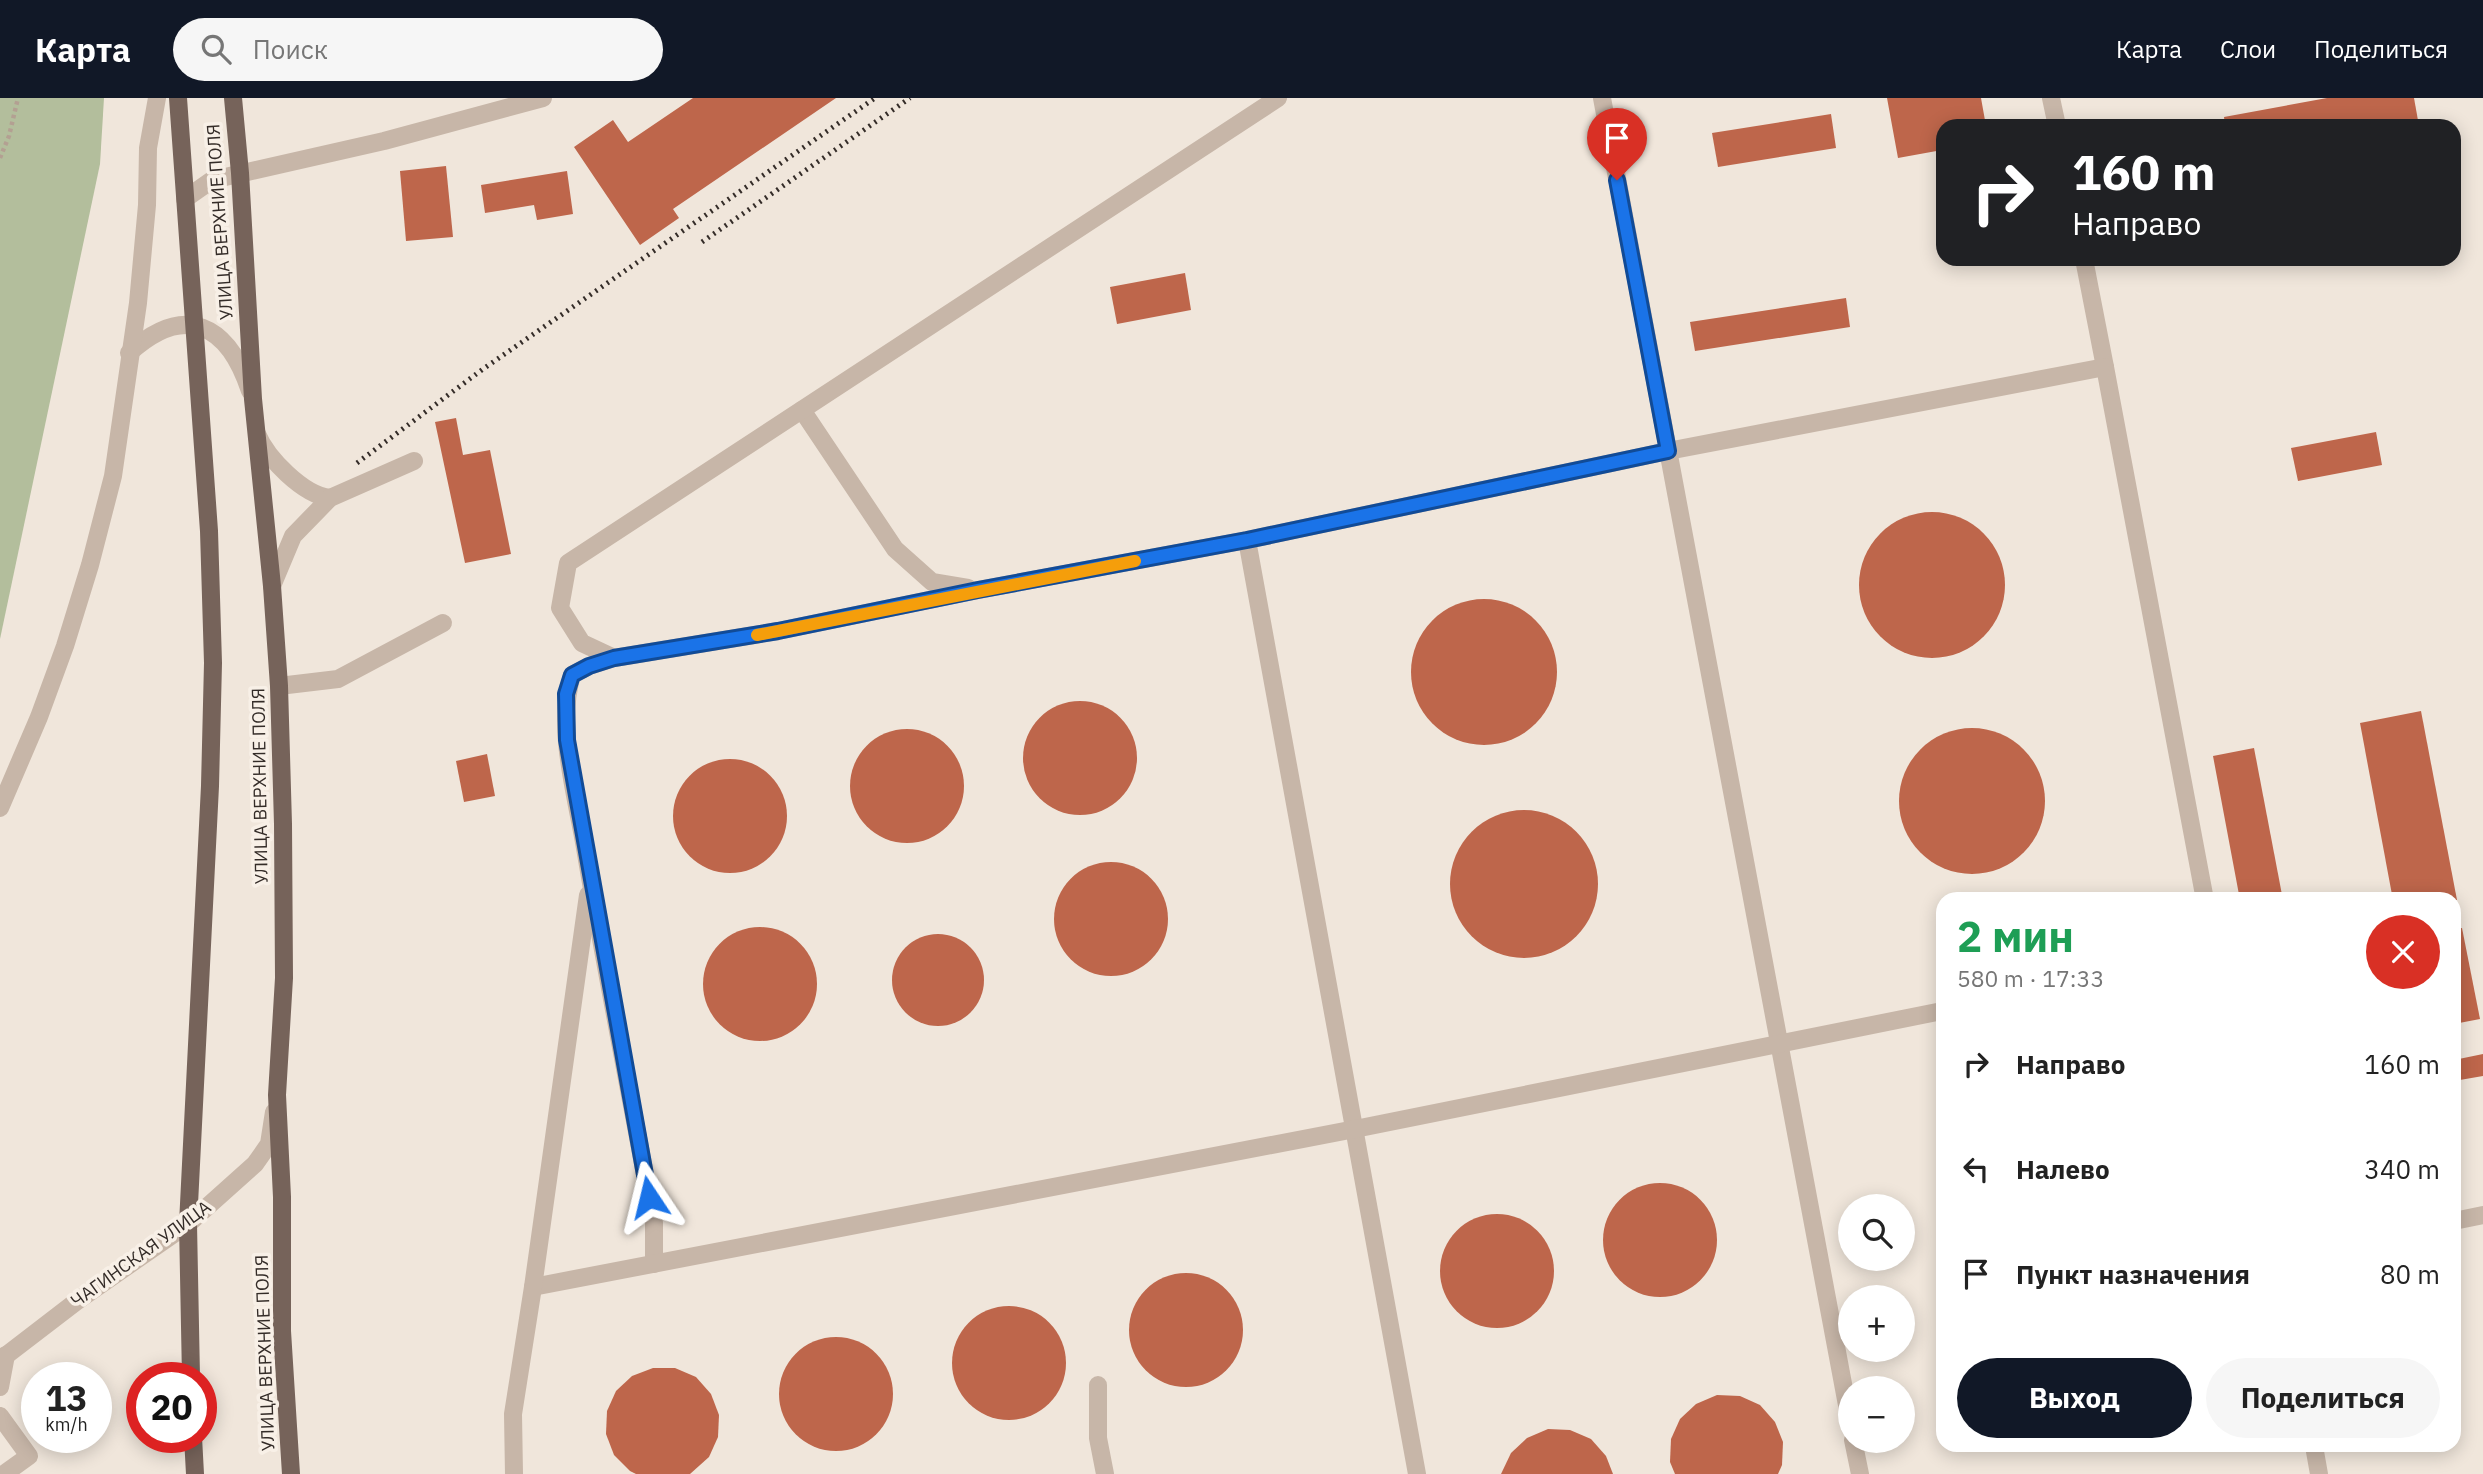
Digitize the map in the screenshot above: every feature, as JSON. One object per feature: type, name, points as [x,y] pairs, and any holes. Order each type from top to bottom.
[{"type":"main road","name":"УЛИЦА ВЕРХНИЕ ПОЛЯ","points":[[178,98],[209,531],[213,663],[210,786],[188,1224],[191,1362]]},
{"type":"main road","name":"УЛИЦА ВЕРХНИЕ ПОЛЯ","points":[[233,98],[253,399],[279,686],[284,978],[277,1095],[282,1197],[282,1331],[291,1474]]},
{"type":"main road","points":[[194,1453],[195,1474]]},
{"type":"street","points":[[0,808],[39,717],[65,646],[113,476],[138,303],[147,205],[148,148],[157,98]]},
{"type":"street","points":[[186,199],[212,180],[384,141],[543,98]]},
{"type":"street","points":[[614,658],[582,643],[560,608],[568,563],[1278,98]]},
{"type":"street","points":[[1602,98],[1842,1376]]},
{"type":"street","points":[[2051,98],[2056,119]]},
{"type":"street","points":[[2085,266],[2203,892]]},
{"type":"street","points":[[130,354],[147,337],[163,329],[180,325],[212,331],[227,345],[244,372],[253,399]]},
{"type":"street","points":[[654,1264],[654,1223],[567,740],[566,694],[572,675],[614,658],[778,631],[978,590],[1247,540],[1668,451],[2105,367]]},
{"type":"street","points":[[802,410],[895,549],[932,582],[978,590]]},
{"type":"street","points":[[257,434],[262,446],[292,479],[323,497],[330,498]]},
{"type":"street","points":[[272,586],[293,536],[330,498],[414,461]]},
{"type":"street","points":[[1247,540],[1417,1474]]},
{"type":"street","points":[[279,686],[338,679],[443,623]]},
{"type":"street","points":[[514,1474],[513,1414],[590,878]]},
{"type":"street","points":[[533,1287],[1355,1129],[1936,1012]]},
{"type":"street","name":"ЧАГИНСКАЯ УЛИЦА","points":[[3,1357],[77,1301],[188,1224],[255,1164],[269,1144],[277,1095]]},
{"type":"street","points":[[2461,1220],[2483,1215]]},
{"type":"street","points":[[0,1387],[3,1357]]},
{"type":"street","points":[[1098,1385],[1098,1438],[1105,1474]]},
{"type":"street","points":[[0,1416],[29,1456],[4,1474]]},
{"type":"street","points":[[2315,1452],[2319,1474]]},
{"type":"street","points":[[1856,1453],[1860,1474]]},
{"type":"path","points":[[0,158],[9,136],[18,98]]},
{"type":"green space","points":[[0,98],[104,98],[100,164],[0,639]]},
{"type":"building","points":[[693,98],[836,98],[673,209],[679,218],[640,245],[574,147],[613,120],[628,142]]},
{"type":"building","points":[[1887,98],[1981,98],[1985,119],[1936,119],[1936,151],[1898,158]]},
{"type":"building","points":[[2327,98],[2414,98],[2418,119],[2224,119]]},
{"type":"building","points":[[1831,114],[1836,148],[1718,167],[1712,133]]},
{"type":"building","points":[[446,166],[453,237],[406,241],[400,171]]},
{"type":"building","points":[[567,171],[573,214],[537,220],[534,205],[485,213],[481,185]]},
{"type":"building","points":[[1185,273],[1191,310],[1117,324],[1110,287]]},
{"type":"building","points":[[1846,298],[1850,327],[1695,351],[1690,322]]},
{"type":"building","points":[[456,418],[463,455],[490,450],[511,554],[465,563],[435,422]]},
{"type":"building","points":[[2376,432],[2382,465],[2298,481],[2291,448]]},
{"type":"building","points":[[1932,512],[1960,517],[1984,533],[2000,557],[2005,585],[2000,613],[1984,637],[1960,653],[1932,658],[1904,653],[1880,637],[1864,613],[1859,585],[1864,557],[1880,533],[1904,517]]},
{"type":"building","points":[[1484,599],[1512,604],[1536,620],[1552,644],[1557,672],[1552,700],[1536,724],[1512,740],[1484,745],[1456,740],[1432,724],[1416,700],[1411,672],[1416,644],[1432,620],[1456,604]]},
{"type":"building","points":[[1080,701],[1102,706],[1120,718],[1132,736],[1137,758],[1132,780],[1120,798],[1102,810],[1080,815],[1058,810],[1040,798],[1028,780],[1023,758],[1028,736],[1040,718],[1058,706]]},
{"type":"building","points":[[2421,711],[2455,892],[2392,892],[2360,723]]},
{"type":"building","points":[[1972,728],[2000,733],[2024,749],[2040,773],[2045,801],[2040,829],[2024,853],[2000,869],[1972,874],[1944,869],[1920,853],[1904,829],[1899,801],[1904,773],[1920,749],[1944,733]]},
{"type":"building","points":[[907,729],[929,734],[947,746],[959,764],[964,786],[959,808],[947,826],[929,838],[907,843],[885,838],[867,826],[855,808],[850,786],[855,764],[867,746],[885,734]]},
{"type":"building","points":[[2254,748],[2281,892],[2238,892],[2213,756]]},
{"type":"building","points":[[487,754],[495,796],[464,802],[456,761]]},
{"type":"building","points":[[730,759],[752,764],[770,776],[782,794],[787,816],[782,838],[770,856],[752,868],[730,873],[708,868],[690,856],[678,838],[673,816],[678,794],[690,776],[708,764]]},
{"type":"building","points":[[1524,810],[1552,816],[1576,832],[1592,856],[1598,884],[1592,912],[1576,936],[1552,952],[1524,958],[1496,952],[1472,936],[1456,912],[1450,884],[1456,856],[1472,832],[1496,816]]},
{"type":"building","points":[[1111,862],[1133,867],[1151,879],[1163,897],[1168,919],[1163,941],[1151,959],[1133,971],[1111,976],[1089,971],[1071,959],[1059,941],[1054,919],[1059,897],[1071,879],[1089,867]]},
{"type":"building","points":[[760,927],[782,932],[800,944],[812,962],[817,984],[812,1006],[800,1024],[782,1036],[760,1041],[738,1036],[720,1024],[708,1006],[703,984],[708,962],[720,944],[738,932]]},
{"type":"building","points":[[2461,928],[2480,1019],[2461,1023]]},
{"type":"building","points":[[938,934],[956,938],[970,948],[980,962],[984,980],[980,998],[970,1012],[956,1022],[938,1026],[920,1022],[906,1012],[896,998],[892,980],[896,962],[906,948],[920,938]]},
{"type":"building","points":[[2483,1054],[2483,1076],[2461,1080],[2461,1059]]},
{"type":"building","points":[[1660,1183],[1682,1188],[1700,1200],[1712,1218],[1717,1240],[1712,1262],[1700,1280],[1682,1292],[1660,1297],[1638,1292],[1620,1280],[1608,1262],[1603,1240],[1608,1218],[1620,1200],[1638,1188]]},
{"type":"building","points":[[1497,1214],[1519,1219],[1537,1231],[1549,1249],[1554,1271],[1549,1293],[1537,1311],[1519,1323],[1497,1328],[1475,1323],[1457,1311],[1445,1293],[1440,1271],[1445,1249],[1457,1231],[1475,1219]]},
{"type":"building","points":[[1186,1273],[1208,1278],[1226,1290],[1238,1308],[1243,1330],[1238,1352],[1226,1370],[1208,1382],[1186,1387],[1164,1382],[1146,1370],[1134,1352],[1129,1330],[1134,1308],[1146,1290],[1164,1278]]},
{"type":"building","points":[[1009,1306],[1031,1311],[1049,1323],[1061,1341],[1066,1363],[1061,1385],[1049,1403],[1031,1415],[1009,1420],[987,1415],[969,1403],[957,1385],[952,1363],[957,1341],[969,1323],[987,1311]]},
{"type":"building","points":[[836,1337],[858,1342],[876,1354],[888,1372],[893,1394],[888,1416],[876,1434],[858,1446],[836,1451],[814,1446],[796,1434],[784,1416],[779,1394],[784,1372],[796,1354],[814,1342]]},
{"type":"building","points":[[653,1368],[675,1368],[696,1377],[711,1394],[719,1415],[718,1437],[709,1457],[690,1474],[636,1474],[614,1455],[606,1434],[607,1411],[616,1391],[632,1376]]},
{"type":"building","points":[[1717,1395],[1740,1396],[1760,1405],[1775,1422],[1783,1442],[1782,1465],[1778,1474],[1675,1474],[1670,1462],[1671,1439],[1680,1419],[1696,1404]]},
{"type":"building","points":[[1548,1429],[1570,1430],[1591,1439],[1606,1456],[1613,1474],[1501,1474],[1511,1453],[1527,1438]]},
{"type":"railway","points":[[357,463],[483,369],[875,98]]},
{"type":"railway","points":[[702,242],[910,98]]},
{"type":"slow traffic","points":[[757,635],[1135,561]]},
{"type":"route","points":[[649,1197],[567,740],[566,694],[572,675],[614,658],[778,631],[978,590],[1247,540],[1668,451],[1617,180]]}]
